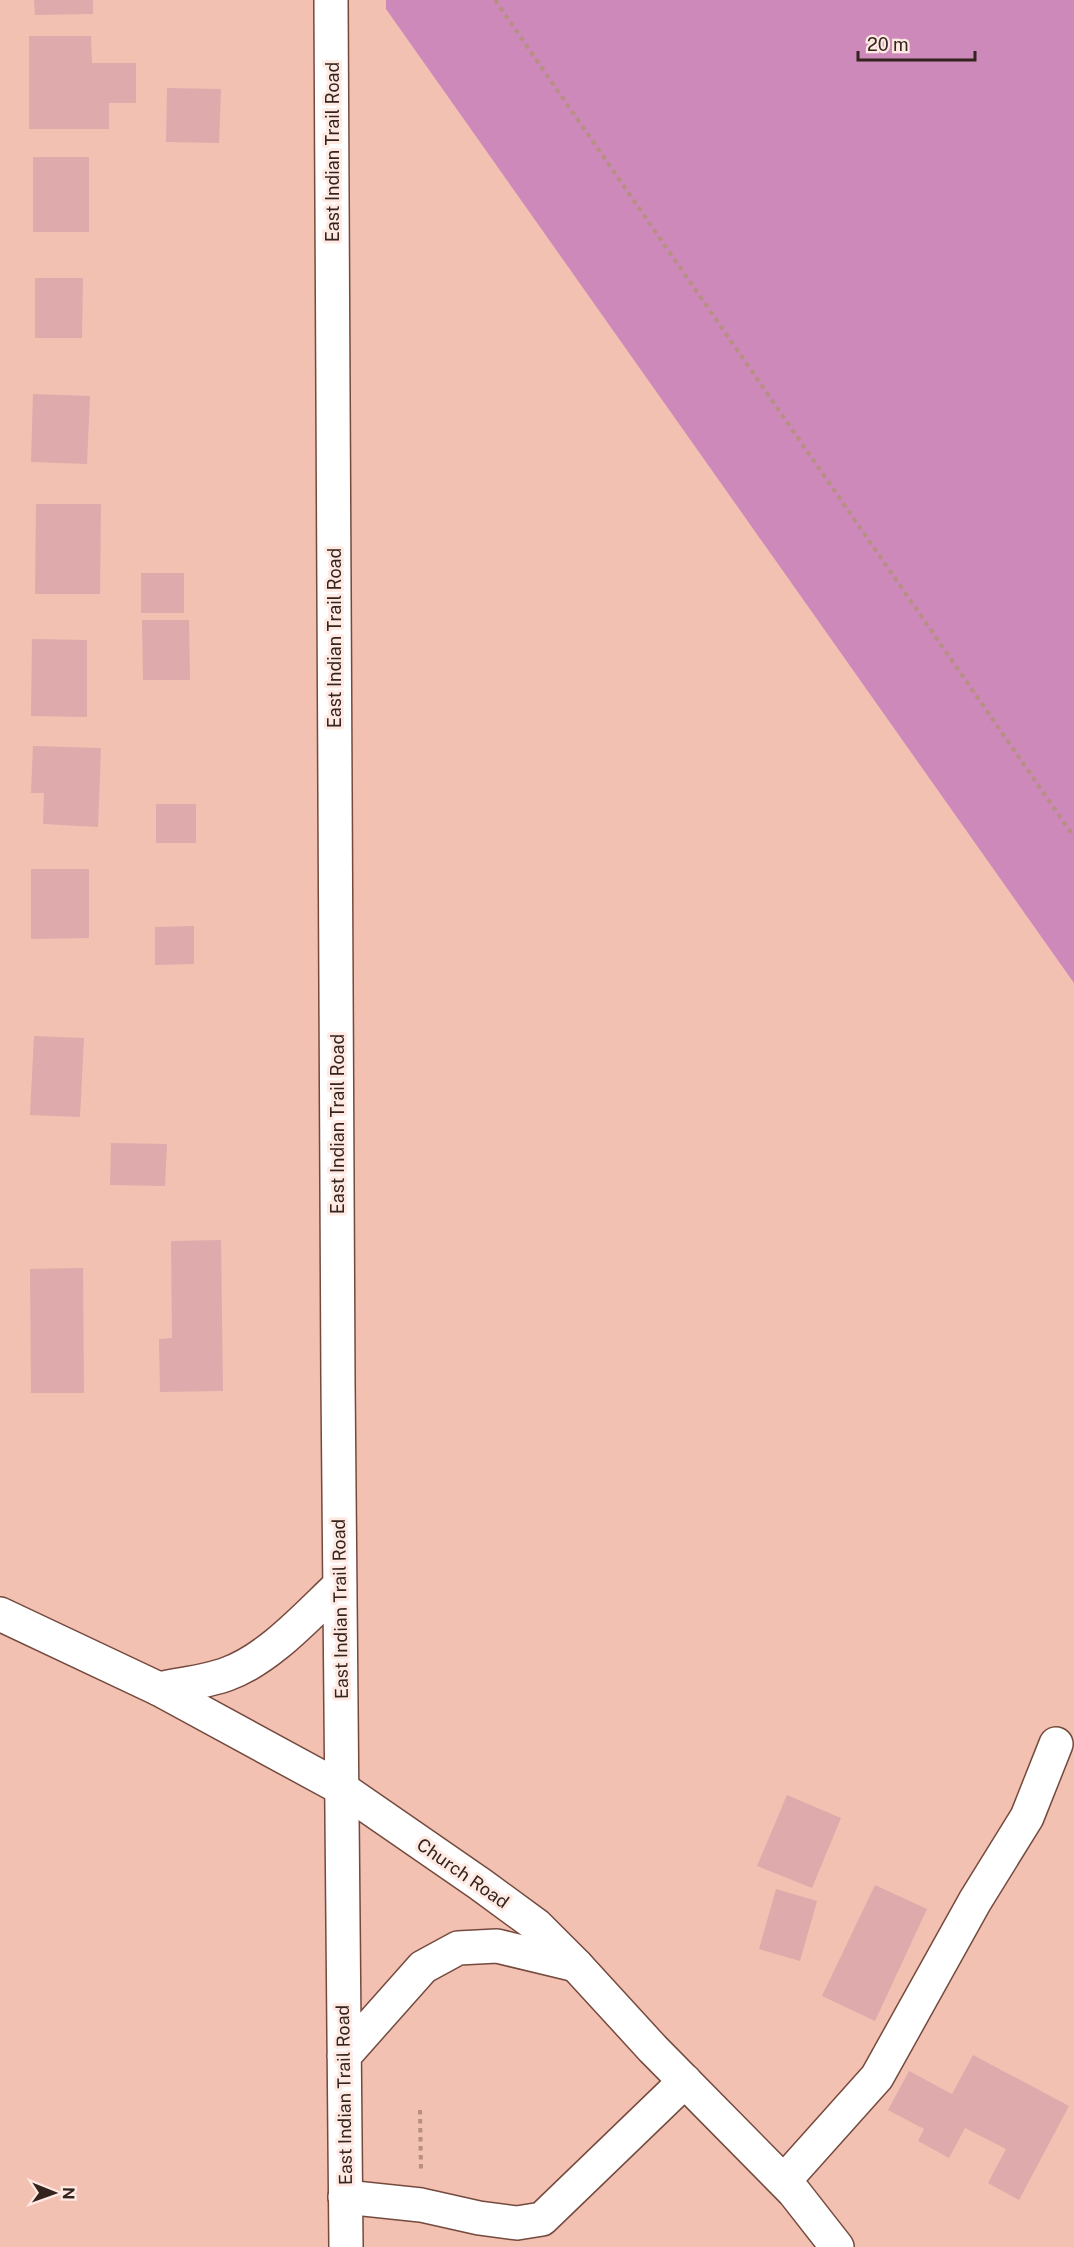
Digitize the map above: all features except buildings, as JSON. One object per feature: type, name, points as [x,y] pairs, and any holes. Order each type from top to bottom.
[{"type":"main road","name":"East Indian Trail Road","points":[[331,0],[341,1788],[346,2247]]},
{"type":"main road","points":[[159,1689],[228,1674],[258,1657],[289,1633],[340,1586]]},
{"type":"main road","name":"Church Road","points":[[0,1614],[159,1689],[341,1788],[536,1925],[784,2181],[837,2247]]},
{"type":"main road","points":[[784,2181],[877,2077],[975,1901],[1027,1817],[1056,1744]]},
{"type":"main road","points":[[344,2056],[423,1967],[458,1948],[497,1946],[576,1965]]},
{"type":"main road","points":[[345,2197],[421,2205],[479,2218],[517,2223],[542,2219],[685,2081]]},
{"type":"path","points":[[495,0],[1074,837]]},
{"type":"shaded area","points":[[386,0],[1074,0],[1074,983],[386,9]]}]
